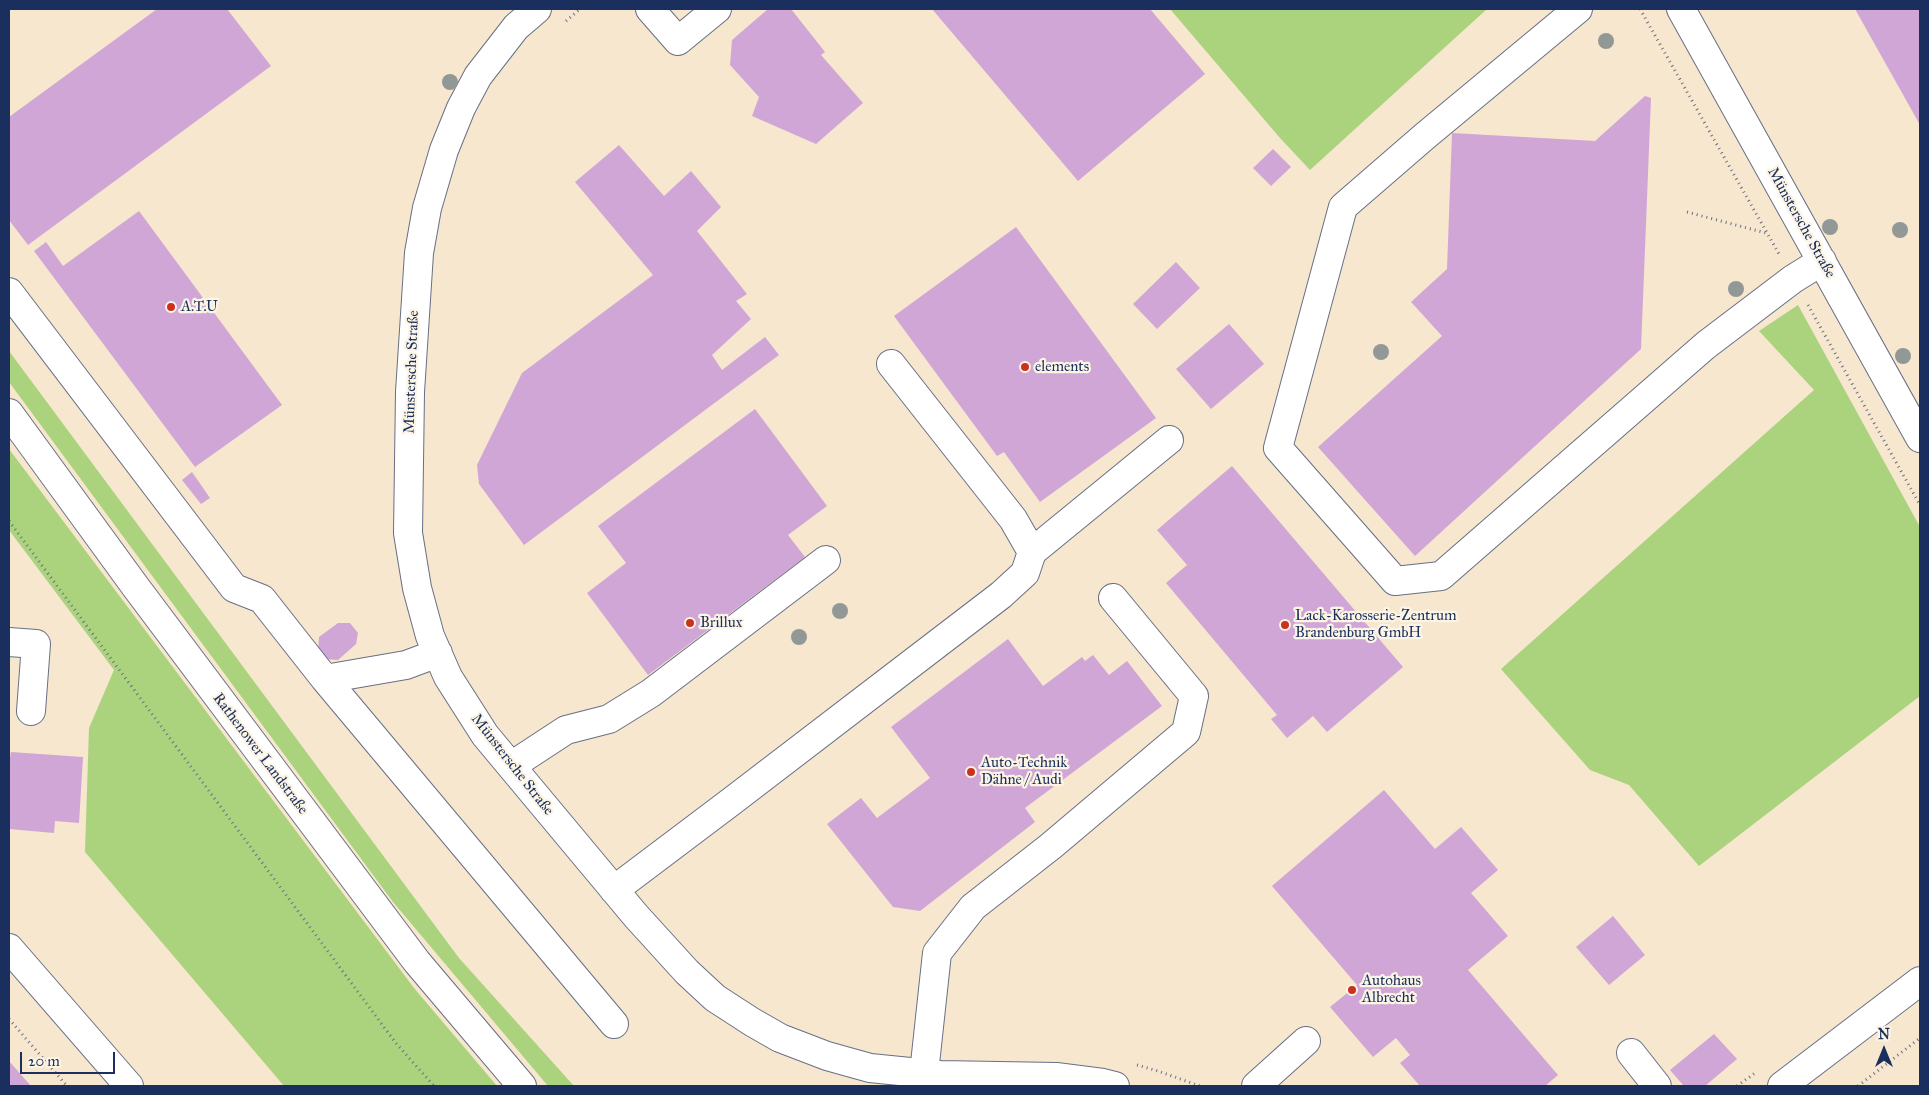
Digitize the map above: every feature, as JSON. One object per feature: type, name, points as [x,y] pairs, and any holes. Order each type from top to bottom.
[{"type":"street","name":"Münstersche Straße","points":[[537,9],[516,27],[478,76],[461,108],[444,150],[427,208],[419,253],[410,392],[408,532],[417,588],[430,636],[448,677],[485,735],[614,890],[687,972],[715,998],[752,1022],[780,1038],[827,1056],[870,1068],[1026,1081],[1102,1083],[1115,1086]]},
{"type":"street","points":[[650,9],[678,40],[717,9]]},
{"type":"street","points":[[1578,9],[1343,207],[1278,448],[1395,581],[1441,576],[1706,345],[1793,279],[1822,261]]},
{"type":"street","name":"Münstersche Straße","points":[[1681,9],[1920,436]]},
{"type":"street","points":[[9,292],[234,588],[262,599],[325,679],[614,1024]]},
{"type":"street","points":[[891,364],[1013,519],[1032,552]]},
{"type":"street","name":"Rathenower Landstraße","points":[[9,413],[134,586],[417,962],[522,1086]]},
{"type":"street","points":[[614,890],[1001,595],[1025,573],[1032,552],[1169,440]]},
{"type":"street","points":[[510,766],[566,730],[609,719],[650,693],[826,560]]},
{"type":"street","points":[[924,1073],[937,953],[972,907],[1051,846],[1186,732],[1194,696],[1113,598]]},
{"type":"street","points":[[9,642],[36,644],[31,711]]},
{"type":"street","points":[[325,679],[406,665],[438,653]]},
{"type":"street","points":[[9,948],[129,1086]]},
{"type":"street","points":[[1782,1086],[1920,981]]},
{"type":"street","points":[[1256,1086],[1306,1041]]},
{"type":"street","points":[[1632,1053],[1657,1086]]},
{"type":"path","points":[[1687,212],[1767,233]]},
{"type":"path","points":[[9,521],[395,1042],[434,1086]]},
{"type":"path","points":[[9,1019],[67,1086]]},
{"type":"path","points":[[1858,1086],[1920,1038]]},
{"type":"green space","points":[[1170,9],[1487,9],[1310,170],[1280,138]]},
{"type":"green space","points":[[1798,305],[1920,527],[1920,696],[1699,866],[1629,785],[1590,770],[1501,669],[1814,390],[1759,331]]},
{"type":"green space","points":[[9,351],[459,958],[574,1086],[548,1086],[393,902],[9,382]]},
{"type":"green space","points":[[9,449],[414,988],[497,1086],[284,1086],[85,852],[89,728],[114,670],[9,530]]},
{"type":"building","points":[[157,9],[227,9],[271,66],[28,245],[9,220],[9,117]]},
{"type":"building","points":[[768,9],[791,9],[825,52],[821,55],[863,103],[816,144],[752,116],[759,97],[730,65],[732,40]]},
{"type":"building","points":[[932,9],[1150,9],[1205,74],[1078,181]]},
{"type":"building","points":[[1855,9],[1920,9],[1920,125]]},
{"type":"building","points":[[1645,96],[1651,98],[1641,349],[1415,556],[1318,447],[1442,336],[1411,302],[1447,269],[1452,133],[1595,141]]},
{"type":"building","points":[[619,145],[664,196],[691,171],[721,207],[697,231],[747,294],[736,301],[751,319],[712,355],[722,370],[765,337],[779,355],[524,545],[479,484],[477,465],[522,373],[653,275],[575,182]]},
{"type":"building","points":[[1273,149],[1291,167],[1271,186],[1253,168]]},
{"type":"building","points":[[139,211],[282,405],[195,467],[34,251],[46,242],[63,266]]},
{"type":"building","name":"elements","points":[[1016,227],[1156,418],[1040,502],[1004,452],[997,456],[894,316]]},
{"type":"building","points":[[1176,262],[1200,288],[1157,329],[1133,304]]},
{"type":"building","points":[[1229,324],[1264,364],[1211,409],[1176,369]]},
{"type":"building","points":[[755,409],[827,506],[788,535],[805,557],[648,675],[587,593],[626,563],[598,526]]},
{"type":"building","name":"Lack-Karosserie-Zentrum Brandenburg GmbH","points":[[1232,466],[1403,667],[1327,732],[1313,716],[1287,738],[1271,719],[1277,715],[1166,583],[1187,565],[1157,530]]},
{"type":"building","points":[[192,472],[210,498],[201,504],[182,480]]},
{"type":"building","points":[[338,623],[350,623],[358,633],[356,644],[338,660],[325,659],[318,651],[319,637]]},
{"type":"building","points":[[1008,639],[1043,686],[1082,657],[1085,661],[1093,655],[1109,675],[1127,661],[1162,706],[1025,808],[1035,822],[920,911],[893,907],[827,824],[861,798],[877,818],[930,778],[891,727]]},
{"type":"building","points":[[11,752],[83,757],[79,823],[55,821],[54,833],[9,829],[9,763]]},
{"type":"building","points":[[1384,790],[1435,849],[1461,827],[1498,870],[1471,893],[1508,936],[1468,970],[1558,1075],[1545,1086],[1420,1086],[1400,1063],[1410,1055],[1396,1038],[1373,1057],[1330,1007],[1357,985],[1272,886]]},
{"type":"building","points":[[1613,916],[1645,955],[1609,985],[1576,947]]},
{"type":"building","points":[[1714,1034],[1737,1059],[1705,1086],[1684,1086],[1670,1070]]},
{"type":"building","points":[[9,1061],[31,1086],[9,1086]]},
{"type":"place","name":"A.T.U","points":[[171,307]]},
{"type":"place","name":"elements","points":[[1025,367]]},
{"type":"place","name":"Brillux","points":[[690,623]]},
{"type":"place","name":"Lack-Karosserie-Zentrum Brandenburg GmbH","points":[[1285,625]]},
{"type":"place","name":"Auto-Technik Dähne / Audi","points":[[971,772]]},
{"type":"place","name":"Autohaus Albrecht","points":[[1352,990]]}]
